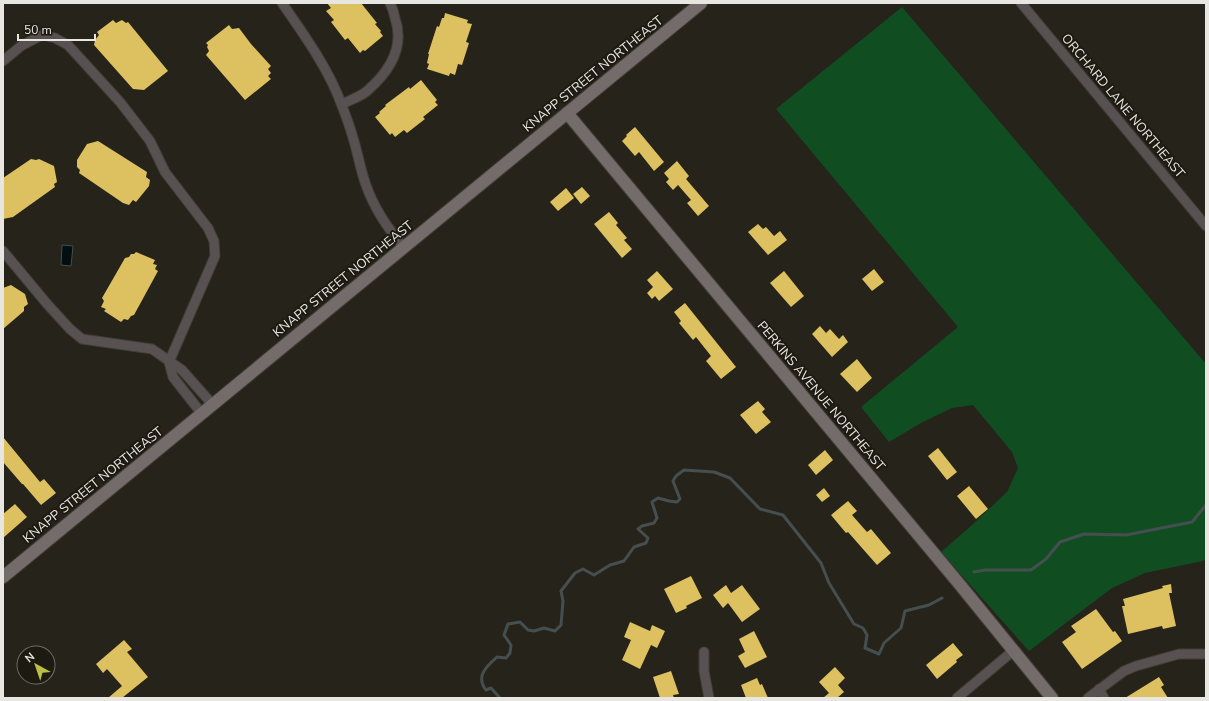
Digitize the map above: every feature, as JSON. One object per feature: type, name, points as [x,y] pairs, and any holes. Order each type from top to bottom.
[{"type":"main road","name":"KNAPP STREET NORTHEAST","points":[[3,577],[568,113],[695,5]]},
{"type":"main road","name":"PERKINS AVENUE NORTHEAST","points":[[568,113],[961,586],[1052,698]]},
{"type":"street","points":[[282,3],[298,25],[322,65],[342,104],[366,185],[374,204],[394,236],[404,247]]},
{"type":"street","points":[[342,104],[366,92],[383,75],[394,57],[399,40],[398,24],[390,3]]},
{"type":"street","name":"ORCHARD LANE NORTHEAST","points":[[1021,3],[1206,226]]},
{"type":"street","points":[[3,61],[21,46],[42,35],[55,38],[68,46],[120,102],[150,140],[166,172],[208,228],[214,241],[216,256],[169,362],[173,377],[202,414]]},
{"type":"street","points":[[3,251],[48,305],[70,329],[82,338],[152,350],[182,370],[213,405]]},
{"type":"street","points":[[957,698],[1013,651]]},
{"type":"street","points":[[704,652],[704,671],[709,698]]},
{"type":"street","points":[[1088,698],[1124,671],[1136,666],[1178,654],[1206,654]]},
{"type":"street","points":[[1099,689],[1104,698]]},
{"type":"green space","points":[[902,7],[1206,364],[1206,559],[1203,561],[1145,573],[1112,588],[1029,651],[941,552],[1007,492],[1018,468],[1012,452],[973,405],[952,408],[921,423],[889,442],[861,407],[958,327],[776,109]]},
{"type":"shaded area","points":[[62,245],[73,246],[71,266],[61,265]]},
{"type":"building","points":[[327,3],[361,3],[377,23],[375,24],[383,36],[365,51],[363,50],[360,53],[348,38],[345,40],[331,22],[334,20],[326,11],[331,8]]},
{"type":"building","points":[[445,13],[468,20],[467,23],[472,24],[466,42],[469,43],[462,65],[458,64],[455,75],[450,73],[449,76],[427,69],[429,64],[427,63],[428,54],[437,26],[439,27]]},
{"type":"building","points":[[113,20],[116,23],[122,20],[126,23],[128,22],[168,71],[144,90],[133,89],[94,45],[95,40],[99,35],[97,32]]},
{"type":"building","points":[[229,25],[232,29],[239,28],[271,66],[268,69],[271,73],[268,76],[271,79],[245,100],[206,55],[209,51],[206,43]]},
{"type":"building","points":[[421,80],[437,100],[435,102],[438,105],[423,117],[425,119],[407,133],[404,130],[395,137],[392,133],[390,135],[375,117],[386,106],[385,105]]},
{"type":"building","points":[[635,127],[664,162],[654,171],[639,152],[635,156],[622,141]]},
{"type":"building","points":[[98,141],[147,172],[146,177],[150,180],[149,186],[136,202],[133,200],[129,205],[123,203],[79,173],[80,170],[77,167],[77,160],[87,144]]},
{"type":"building","points":[[31,159],[39,159],[54,166],[57,182],[54,184],[55,187],[13,217],[3,219],[3,178]]},
{"type":"building","points":[[677,161],[689,176],[686,179],[709,206],[698,216],[687,203],[691,200],[678,185],[673,190],[666,182],[669,179],[664,173]]},
{"type":"building","points":[[582,187],[590,196],[581,204],[573,194]]},
{"type":"building","points":[[566,188],[574,198],[558,211],[550,202]]},
{"type":"building","points":[[609,212],[618,223],[616,225],[627,238],[624,240],[632,249],[622,258],[594,224]]},
{"type":"building","points":[[758,224],[763,229],[766,227],[774,236],[780,231],[787,240],[768,255],[748,232]]},
{"type":"building","points":[[136,252],[155,260],[153,264],[157,265],[155,269],[158,271],[134,315],[128,320],[124,319],[121,322],[104,311],[106,309],[101,307],[104,301],[102,298],[125,258]]},
{"type":"building","points":[[874,269],[884,282],[872,291],[862,279]]},
{"type":"building","points":[[657,271],[673,289],[659,301],[655,296],[652,299],[647,293],[653,287],[647,280]]},
{"type":"building","points":[[784,271],[804,296],[791,307],[770,283]]},
{"type":"building","points":[[11,285],[25,294],[28,304],[24,307],[24,311],[3,329],[3,288]]},
{"type":"building","points":[[685,303],[736,367],[721,379],[706,361],[711,356],[696,337],[693,340],[679,323],[681,321],[674,312]]},
{"type":"building","points":[[820,326],[826,333],[830,329],[839,339],[843,335],[848,342],[832,357],[812,334]]},
{"type":"building","points":[[857,359],[872,378],[857,392],[840,374]]},
{"type":"building","points":[[758,401],[765,409],[762,412],[771,422],[756,434],[740,415]]},
{"type":"building","points":[[3,437],[40,482],[44,479],[56,493],[41,505],[3,462]]},
{"type":"building","points":[[938,448],[957,472],[947,480],[928,456]]},
{"type":"building","points":[[825,450],[833,460],[816,475],[808,465]]},
{"type":"building","points":[[969,486],[988,509],[976,519],[957,496]]},
{"type":"building","points":[[824,488],[830,496],[822,502],[816,495]]},
{"type":"building","points":[[848,501],[857,511],[852,515],[867,532],[871,529],[891,553],[877,565],[831,515]]},
{"type":"building","points":[[15,504],[27,517],[3,538],[3,514]]},
{"type":"building","points":[[691,576],[702,598],[676,613],[664,589]]},
{"type":"building","points":[[1171,584],[1172,593],[1169,593],[1176,626],[1163,629],[1162,626],[1128,634],[1122,606],[1125,606],[1123,599],[1163,588],[1162,586]]},
{"type":"building","points":[[726,585],[731,593],[742,585],[760,609],[742,622],[728,603],[723,608],[713,595]]},
{"type":"building","points":[[1096,609],[1113,632],[1115,631],[1122,641],[1082,669],[1062,642],[1076,632],[1071,626]]},
{"type":"building","points":[[630,622],[650,631],[652,625],[665,631],[657,648],[651,645],[640,669],[622,660],[631,640],[624,637]]},
{"type":"building","points":[[754,631],[767,657],[745,668],[738,656],[745,652],[739,639]]},
{"type":"building","points":[[124,640],[132,649],[127,652],[148,677],[122,698],[108,698],[122,686],[107,669],[103,673],[96,664]]},
{"type":"building","points":[[953,643],[963,655],[937,679],[926,665]]},
{"type":"building","points":[[835,667],[845,678],[838,685],[844,692],[837,698],[823,698],[829,693],[819,682]]},
{"type":"building","points":[[671,671],[679,694],[673,695],[674,698],[660,698],[653,677]]},
{"type":"building","points":[[1159,677],[1164,685],[1161,687],[1168,698],[1125,698]]},
{"type":"building","points":[[757,678],[760,685],[762,684],[768,698],[746,698],[741,685]]},
{"type":"waterway","points":[[500,698],[491,688],[486,690],[483,685],[482,676],[486,668],[497,657],[506,658],[510,653],[511,645],[504,635],[508,624],[520,622],[528,630],[534,631],[544,628],[555,631],[561,625],[563,601],[561,591],[575,573],[583,569],[594,575],[610,565],[624,561],[634,547],[646,543],[648,538],[638,529],[642,526],[654,523],[657,518],[652,502],[658,498],[677,502],[680,499],[673,481],[676,476],[684,470],[714,472],[730,478],[760,509],[783,515],[821,563],[829,583],[854,624],[863,628],[867,635],[865,648],[879,654],[884,643],[901,628],[905,611],[929,605],[942,598]]},
{"type":"waterway","points":[[974,572],[985,570],[1031,570],[1046,559],[1060,542],[1084,534],[1126,535],[1192,522],[1206,505]]}]
